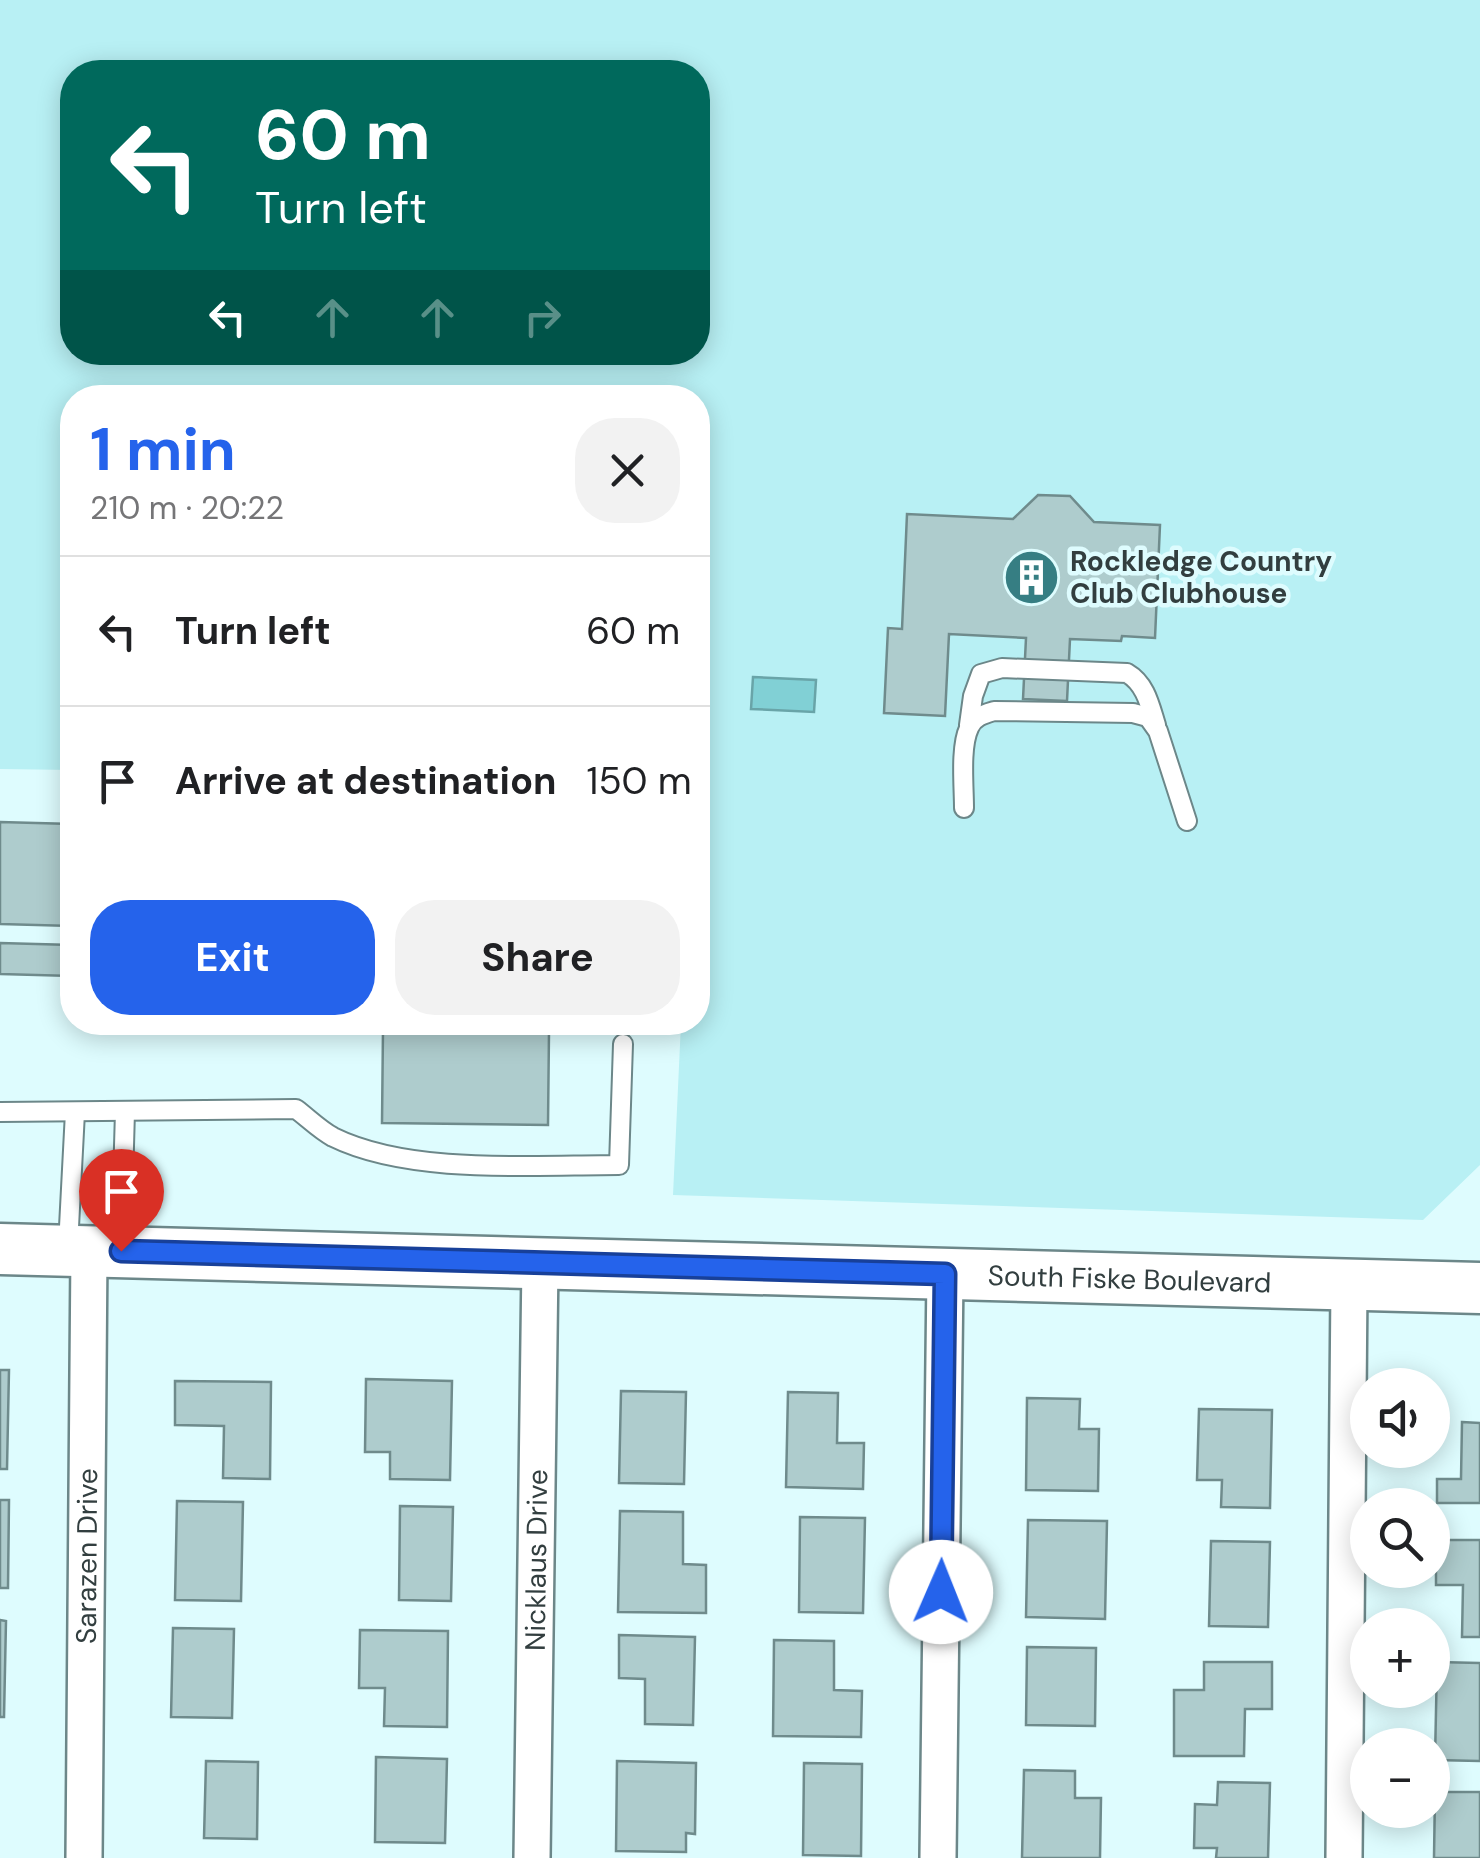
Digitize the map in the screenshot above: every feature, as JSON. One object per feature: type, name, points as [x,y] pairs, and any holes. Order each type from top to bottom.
[{"type":"main road","name":"South Fiske Boulevard","points":[[0,1248],[1480,1288]]},
{"type":"street","name":"Sarazen Drive","points":[[84,1858],[93,1251]]},
{"type":"street","name":"Nicklaus Drive","points":[[532,1858],[540,1263]]},
{"type":"street","points":[[938,1858],[945,1274]]},
{"type":"street","points":[[1344,1858],[1349,1285]]},
{"type":"lane","points":[[964,808],[965,746],[981,674],[1002,668],[1128,673],[1142,686],[1187,821]]},
{"type":"lane","points":[[969,725],[981,714],[994,712],[1133,713],[1148,717],[1158,730]]},
{"type":"lane","points":[[0,1112],[296,1108],[330,1135],[367,1150],[444,1164],[619,1166],[623,1044]]},
{"type":"lane","points":[[93,1251],[125,1111]]},
{"type":"lane","points":[[75,1112],[93,1251]]},
{"type":"shaded area","points":[[0,0],[1480,0],[1480,1165],[1423,1220],[673,1195],[680,1035],[710,1035],[710,385],[60,385],[60,770],[0,769]]},
{"type":"shaded area","points":[[753,677],[816,680],[814,712],[751,709]]},
{"type":"building","name":"Rockledge Country Club Clubhouse","points":[[1038,495],[1070,496],[1094,522],[1160,525],[1155,638],[1070,639],[1067,701],[1023,699],[1026,638],[949,634],[945,716],[884,713],[888,628],[902,629],[907,514],[1013,519]]},
{"type":"building","points":[[0,822],[60,824],[60,926],[0,924]]},
{"type":"building","points":[[0,943],[60,945],[60,976],[0,974]]},
{"type":"building","points":[[383,1035],[549,1035],[548,1125],[382,1123]]},
{"type":"building","points":[[0,1370],[9,1370],[7,1469],[0,1469]]},
{"type":"building","points":[[366,1379],[452,1381],[450,1480],[390,1479],[390,1452],[365,1452]]},
{"type":"building","points":[[175,1381],[271,1382],[270,1479],[223,1478],[224,1426],[175,1425]]},
{"type":"building","points":[[621,1391],[686,1392],[684,1484],[619,1483]]},
{"type":"building","points":[[788,1392],[838,1393],[837,1443],[864,1443],[863,1489],[786,1487]]},
{"type":"building","points":[[1027,1398],[1080,1399],[1079,1429],[1099,1429],[1098,1491],[1026,1490]]},
{"type":"building","points":[[1199,1409],[1272,1410],[1270,1508],[1221,1507],[1222,1480],[1197,1480]]},
{"type":"building","points":[[1462,1422],[1480,1423],[1480,1503],[1450,1503],[1450,1488],[1437,1488],[1437,1479],[1461,1479]]},
{"type":"building","points":[[0,1500],[9,1500],[8,1588],[0,1588]]},
{"type":"building","points":[[177,1501],[243,1502],[241,1601],[175,1600]]},
{"type":"building","points":[[400,1506],[453,1507],[451,1601],[399,1600]]},
{"type":"building","points":[[620,1511],[683,1512],[683,1564],[706,1565],[706,1613],[618,1612]]},
{"type":"building","points":[[800,1517],[865,1518],[863,1613],[799,1612]]},
{"type":"building","points":[[1028,1520],[1107,1521],[1105,1619],[1026,1617]]},
{"type":"building","points":[[1450,1540],[1480,1540],[1480,1637],[1462,1637],[1463,1585],[1450,1585]]},
{"type":"building","points":[[1211,1541],[1270,1542],[1268,1627],[1209,1626]]},
{"type":"building","points":[[0,1620],[6,1621],[4,1717],[0,1717]]},
{"type":"building","points":[[173,1628],[234,1629],[232,1718],[171,1717]]},
{"type":"building","points":[[360,1630],[448,1631],[447,1727],[384,1726],[385,1688],[359,1688]]},
{"type":"building","points":[[619,1635],[695,1637],[693,1725],[645,1724],[645,1679],[619,1678]]},
{"type":"building","points":[[774,1640],[834,1641],[834,1690],[862,1691],[861,1737],[773,1736]]},
{"type":"building","points":[[1027,1647],[1096,1648],[1095,1726],[1026,1725]]},
{"type":"building","points":[[1204,1662],[1272,1662],[1272,1709],[1245,1709],[1244,1756],[1174,1756],[1174,1690],[1204,1690]]},
{"type":"building","points":[[1450,1662],[1480,1663],[1480,1761],[1450,1760],[1450,1728],[1436,1728],[1436,1708],[1450,1708]]},
{"type":"building","points":[[376,1757],[447,1759],[445,1843],[375,1842]]},
{"type":"building","points":[[206,1761],[258,1762],[257,1839],[204,1838]]},
{"type":"building","points":[[617,1761],[696,1763],[695,1834],[686,1833],[686,1852],[616,1851]]},
{"type":"building","points":[[804,1763],[862,1764],[861,1856],[803,1855]]},
{"type":"building","points":[[1024,1770],[1075,1771],[1075,1798],[1101,1798],[1100,1858],[1022,1858]]},
{"type":"building","points":[[1218,1782],[1270,1783],[1268,1858],[1216,1858],[1217,1848],[1194,1848],[1195,1804],[1217,1805]]},
{"type":"building","points":[[1450,1792],[1480,1792],[1480,1858],[1434,1858],[1434,1828],[1450,1828]]},
{"type":"place","name":"Rockledge Country Club Clubhouse","points":[[1031,577]]},
{"type":"route","points":[[121,1251],[945,1274],[941,1592]]}]
